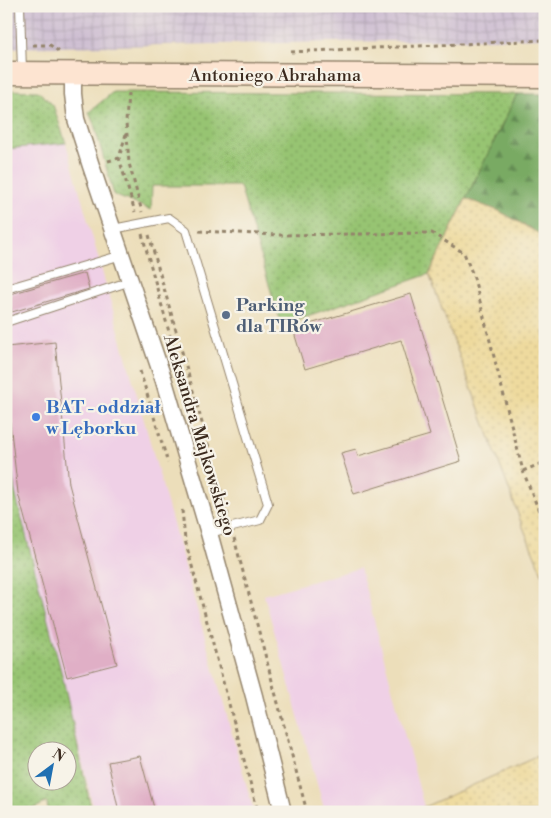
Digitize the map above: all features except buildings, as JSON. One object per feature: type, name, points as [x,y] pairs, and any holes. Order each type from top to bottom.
[{"type":"main road","name":"Antoniego Abrahama","points":[[14,73],[545,76]]},
{"type":"street","name":"Aleksandra Majkowskiego","points":[[73,73],[76,119],[164,381],[254,696],[283,812]]},
{"type":"lane","points":[[14,73],[21,46],[20,6]]},
{"type":"lane","points":[[113,229],[168,218],[186,230],[268,504],[260,520],[209,534]]},
{"type":"lane","points":[[6,289],[122,254]]},
{"type":"lane","points":[[6,322],[131,281]]},
{"type":"path","points":[[288,52],[545,40]]},
{"type":"path","points":[[21,46],[50,45],[62,54]]},
{"type":"path","points":[[130,74],[126,122],[129,163],[232,528],[307,812]]},
{"type":"path","points":[[91,166],[119,158]]},
{"type":"path","points":[[186,230],[278,235],[432,233],[464,253],[474,278],[523,471],[545,526]]},
{"type":"path","points":[[139,366],[169,466]]},
{"type":"path","points":[[523,471],[545,462]]},
{"type":"path","points":[[180,503],[183,512],[185,540],[258,812]]},
{"type":"path","points":[[537,812],[545,808]]},
{"type":"shaded area","points":[[6,6],[545,6],[545,38],[6,48]]},
{"type":"shaded area","points":[[66,143],[254,812],[94,812],[63,679],[15,492],[6,425],[6,149]]},
{"type":"shaded area","points":[[360,568],[424,807],[413,812],[325,812],[264,595]]},
{"type":"green space","points":[[6,90],[38,91],[53,105],[66,143],[6,149]]},
{"type":"green space","points":[[113,92],[517,94],[429,274],[281,325],[240,186],[152,186],[151,210],[114,195],[89,112]]},
{"type":"green space","points":[[517,94],[545,94],[545,237],[499,211],[466,199]]},
{"type":"green space","points":[[6,425],[15,492],[63,679],[76,740],[28,740],[28,790],[78,790],[78,748],[92,812],[48,812],[47,802],[27,812],[14,812],[6,801]]},
{"type":"sand","points":[[466,199],[499,211],[545,237],[545,581],[521,522],[429,274]]},
{"type":"sand","points":[[545,753],[545,812],[413,812],[424,807]]},
{"type":"place","name":"Parking dla TIRów","points":[[226,315]]},
{"type":"place","name":"BAT - oddział w Lęborku","points":[[36,417]]}]
